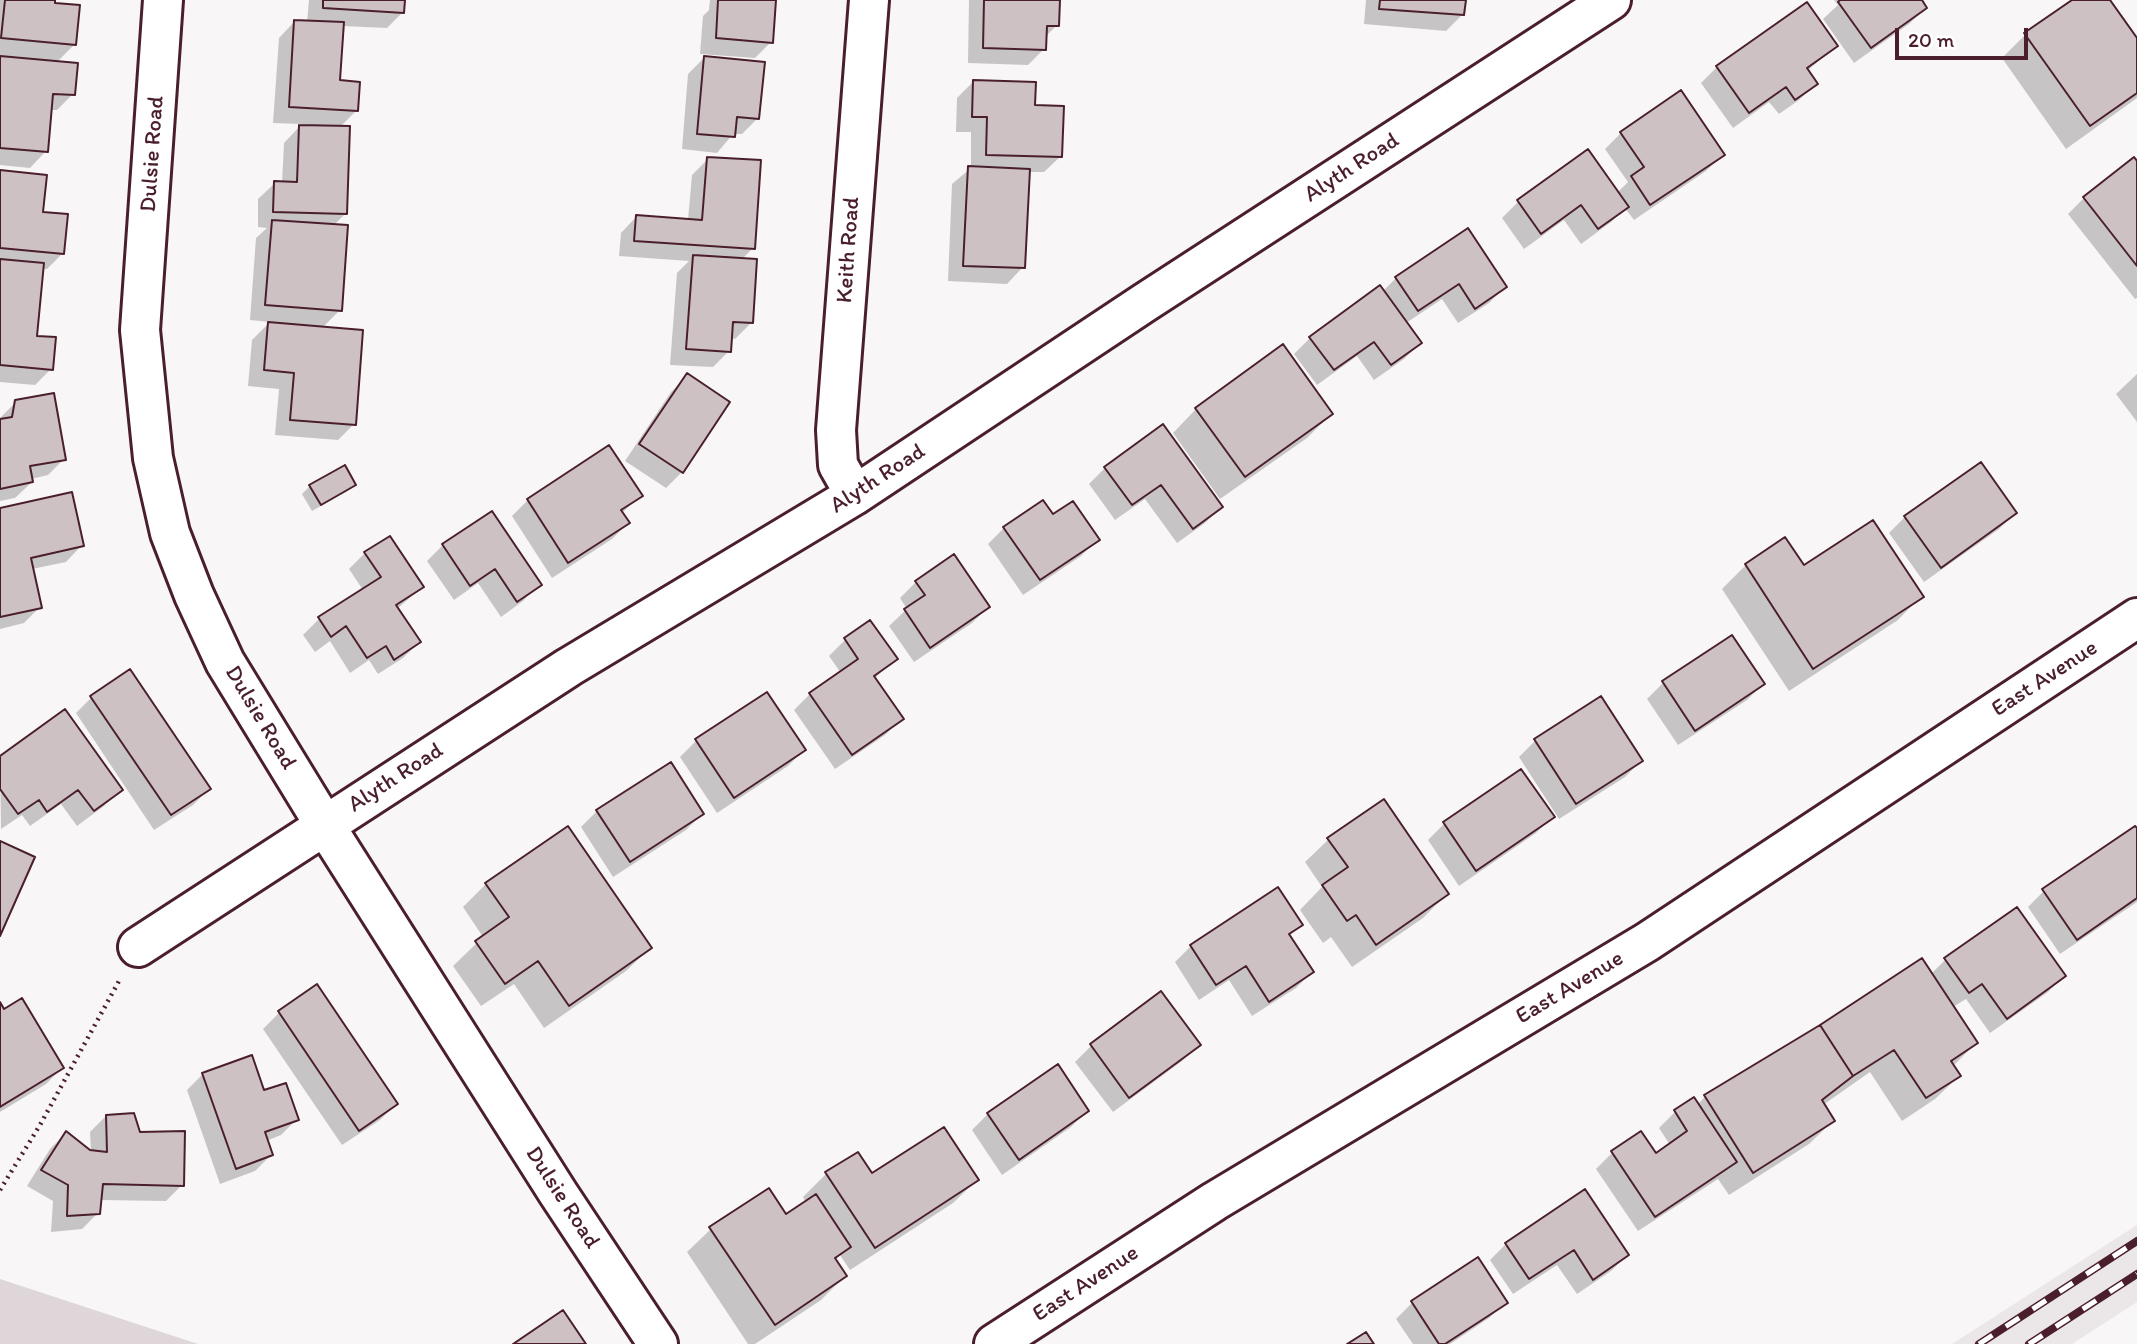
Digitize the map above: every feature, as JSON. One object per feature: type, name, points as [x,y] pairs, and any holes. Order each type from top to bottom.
[{"type":"street","name":"Dulsie Road","points":[[163,0],[140,330],[153,458],[170,533],[194,595],[225,662],[324,824],[551,1182],[658,1344]]},
{"type":"street","name":"Keith Road","points":[[855,495],[838,465],[836,430],[869,0]]},
{"type":"street","name":"Alyth Road","points":[[138,947],[569,667],[855,495],[1595,5]]},
{"type":"street","name":"East Avenue","points":[[994,1344],[1227,1194],[1647,942],[2137,618]]},
{"type":"path","points":[[0,1191],[40,1125],[138,947]]},
{"type":"shaded area","points":[[2137,1225],[2137,1302],[2072,1344],[1952,1344]]},
{"type":"shaded area","points":[[0,1279],[198,1344],[0,1344]]},
{"type":"building","points":[[5,0],[55,0],[55,3],[80,5],[76,45],[1,38]]},
{"type":"building","points":[[323,0],[405,0],[404,13],[323,8]]},
{"type":"building","points":[[718,0],[776,0],[773,43],[716,38]]},
{"type":"building","points":[[984,0],[1060,0],[1059,26],[1047,26],[1046,50],[983,48]]},
{"type":"building","points":[[1380,0],[1466,0],[1464,15],[1379,9]]},
{"type":"building","points":[[1922,0],[1927,8],[1871,48],[1838,2]]},
{"type":"building","points":[[2072,0],[2110,0],[2137,38],[2137,93],[2090,126],[2024,33]]},
{"type":"building","points":[[1807,2],[1838,46],[1807,68],[1818,84],[1795,100],[1786,87],[1749,113],[1716,66]]},
{"type":"building","points":[[294,20],[344,22],[340,80],[360,82],[358,111],[289,107]]},
{"type":"building","points":[[0,56],[78,63],[75,95],[53,94],[48,152],[0,148]]},
{"type":"building","points":[[704,56],[765,62],[759,119],[737,117],[735,137],[697,134]]},
{"type":"building","points":[[973,80],[1036,82],[1035,105],[1064,106],[1062,157],[986,155],[987,117],[972,117]]},
{"type":"building","points":[[1681,90],[1725,155],[1650,205],[1631,176],[1644,167],[1620,132]]},
{"type":"building","points":[[299,125],[350,126],[347,214],[273,212],[274,181],[297,182]]},
{"type":"building","points":[[1588,149],[1629,207],[1598,229],[1581,205],[1541,234],[1517,200]]},
{"type":"building","points":[[707,157],[761,160],[755,249],[634,241],[636,215],[702,220]]},
{"type":"building","points":[[2134,157],[2137,161],[2137,266],[2083,197]]},
{"type":"building","points":[[968,166],[1030,169],[1025,268],[963,266]]},
{"type":"building","points":[[0,170],[47,175],[43,212],[68,214],[64,254],[0,248]]},
{"type":"building","points":[[272,220],[348,225],[342,311],[265,305]]},
{"type":"building","points":[[1468,228],[1507,287],[1475,309],[1459,284],[1418,311],[1395,277]]},
{"type":"building","points":[[693,255],[757,259],[753,323],[733,322],[731,352],[686,349]]},
{"type":"building","points":[[0,259],[44,263],[37,336],[56,337],[53,370],[0,365]]},
{"type":"building","points":[[1380,285],[1422,343],[1391,365],[1374,342],[1334,370],[1309,337]]},
{"type":"building","points":[[268,322],[363,330],[356,425],[290,420],[294,373],[264,370]]},
{"type":"building","points":[[1283,344],[1333,414],[1245,477],[1195,408]]},
{"type":"building","points":[[687,373],[730,402],[683,473],[639,444]]},
{"type":"building","points":[[54,393],[66,460],[30,466],[33,482],[0,489],[0,419],[12,417],[15,400]]},
{"type":"building","points":[[1163,424],[1223,507],[1193,529],[1161,485],[1132,505],[1104,467]]},
{"type":"building","points":[[609,445],[643,496],[621,510],[630,523],[568,563],[527,499]]},
{"type":"building","points":[[1981,462],[2017,513],[1941,568],[1904,516]]},
{"type":"building","points":[[345,465],[356,485],[321,505],[309,485]]},
{"type":"building","points":[[72,492],[84,546],[31,558],[42,608],[0,617],[0,508]]},
{"type":"building","points":[[1043,500],[1053,514],[1073,501],[1100,540],[1040,580],[1003,527]]},
{"type":"building","points":[[492,511],[542,585],[517,602],[495,569],[470,586],[442,544]]},
{"type":"building","points":[[1873,520],[1924,597],[1813,669],[1745,564],[1785,537],[1804,565]]},
{"type":"building","points":[[390,536],[424,587],[396,605],[421,642],[394,660],[386,646],[367,658],[346,626],[331,637],[318,617],[381,577],[364,552]]},
{"type":"building","points":[[954,554],[990,607],[930,648],[904,609],[925,595],[915,581]]},
{"type":"building","points":[[870,620],[898,659],[874,676],[904,719],[852,755],[809,693],[858,659],[844,638]]},
{"type":"building","points":[[1732,635],[1765,684],[1695,731],[1662,681]]},
{"type":"building","points":[[130,669],[211,789],[171,815],[90,696]]},
{"type":"building","points":[[767,692],[806,750],[734,798],[695,739]]},
{"type":"building","points":[[1601,696],[1643,761],[1576,804],[1534,739]]},
{"type":"building","points":[[65,709],[123,790],[94,811],[78,790],[47,812],[39,800],[18,814],[0,789],[0,756]]},
{"type":"building","points":[[671,762],[704,814],[630,862],[596,810]]},
{"type":"building","points":[[1521,769],[1555,817],[1476,871],[1443,822]]},
{"type":"building","points":[[1384,799],[1449,894],[1376,945],[1356,915],[1347,921],[1322,885],[1348,867],[1327,838]]},
{"type":"building","points":[[568,826],[652,948],[569,1006],[538,961],[505,984],[475,941],[509,917],[485,883]]},
{"type":"building","points":[[2135,826],[2137,898],[2077,940],[2042,889]]},
{"type":"building","points":[[0,841],[35,857],[0,936]]},
{"type":"building","points":[[1278,887],[1303,925],[1289,934],[1314,972],[1269,1002],[1246,966],[1216,985],[1190,945]]},
{"type":"building","points":[[2017,907],[2066,976],[2007,1019],[1982,984],[1969,993],[1944,958]]},
{"type":"building","points":[[1922,958],[1978,1043],[1951,1061],[1961,1076],[1926,1098],[1894,1050],[1853,1076],[1820,1025]]},
{"type":"building","points":[[317,984],[398,1104],[359,1131],[278,1011]]},
{"type":"building","points":[[1161,991],[1201,1045],[1129,1098],[1090,1044]]},
{"type":"building","points":[[22,998],[64,1068],[0,1107],[0,1002],[4,1009]]},
{"type":"building","points":[[1820,1025],[1853,1076],[1822,1100],[1835,1121],[1753,1173],[1704,1095]]},
{"type":"building","points":[[252,1055],[264,1090],[286,1083],[299,1120],[265,1132],[273,1155],[236,1169],[202,1073]]},
{"type":"building","points":[[1058,1064],[1089,1111],[1019,1160],[987,1113]]},
{"type":"building","points":[[1694,1097],[1737,1162],[1655,1217],[1611,1151],[1641,1131],[1656,1153],[1687,1131],[1674,1110]]},
{"type":"building","points":[[134,1113],[140,1132],[185,1131],[184,1186],[103,1184],[100,1214],[67,1216],[68,1185],[41,1170],[66,1131],[90,1150],[107,1152],[106,1115]]},
{"type":"building","points":[[944,1127],[979,1180],[875,1248],[825,1172],[858,1152],[872,1173]]},
{"type":"building","points":[[769,1188],[786,1214],[816,1194],[851,1247],[835,1258],[847,1276],[775,1325],[709,1227]]},
{"type":"building","points":[[1585,1189],[1629,1255],[1593,1280],[1574,1250],[1529,1279],[1505,1243]]},
{"type":"building","points":[[1478,1257],[1508,1303],[1445,1344],[1439,1344],[1411,1301]]},
{"type":"building","points":[[563,1310],[586,1344],[513,1344]]},
{"type":"building","points":[[1366,1332],[1374,1344],[1347,1344]]},
{"type":"railway","points":[[1979,1344],[2137,1241]]},
{"type":"railway","points":[[2029,1344],[2137,1274]]}]
